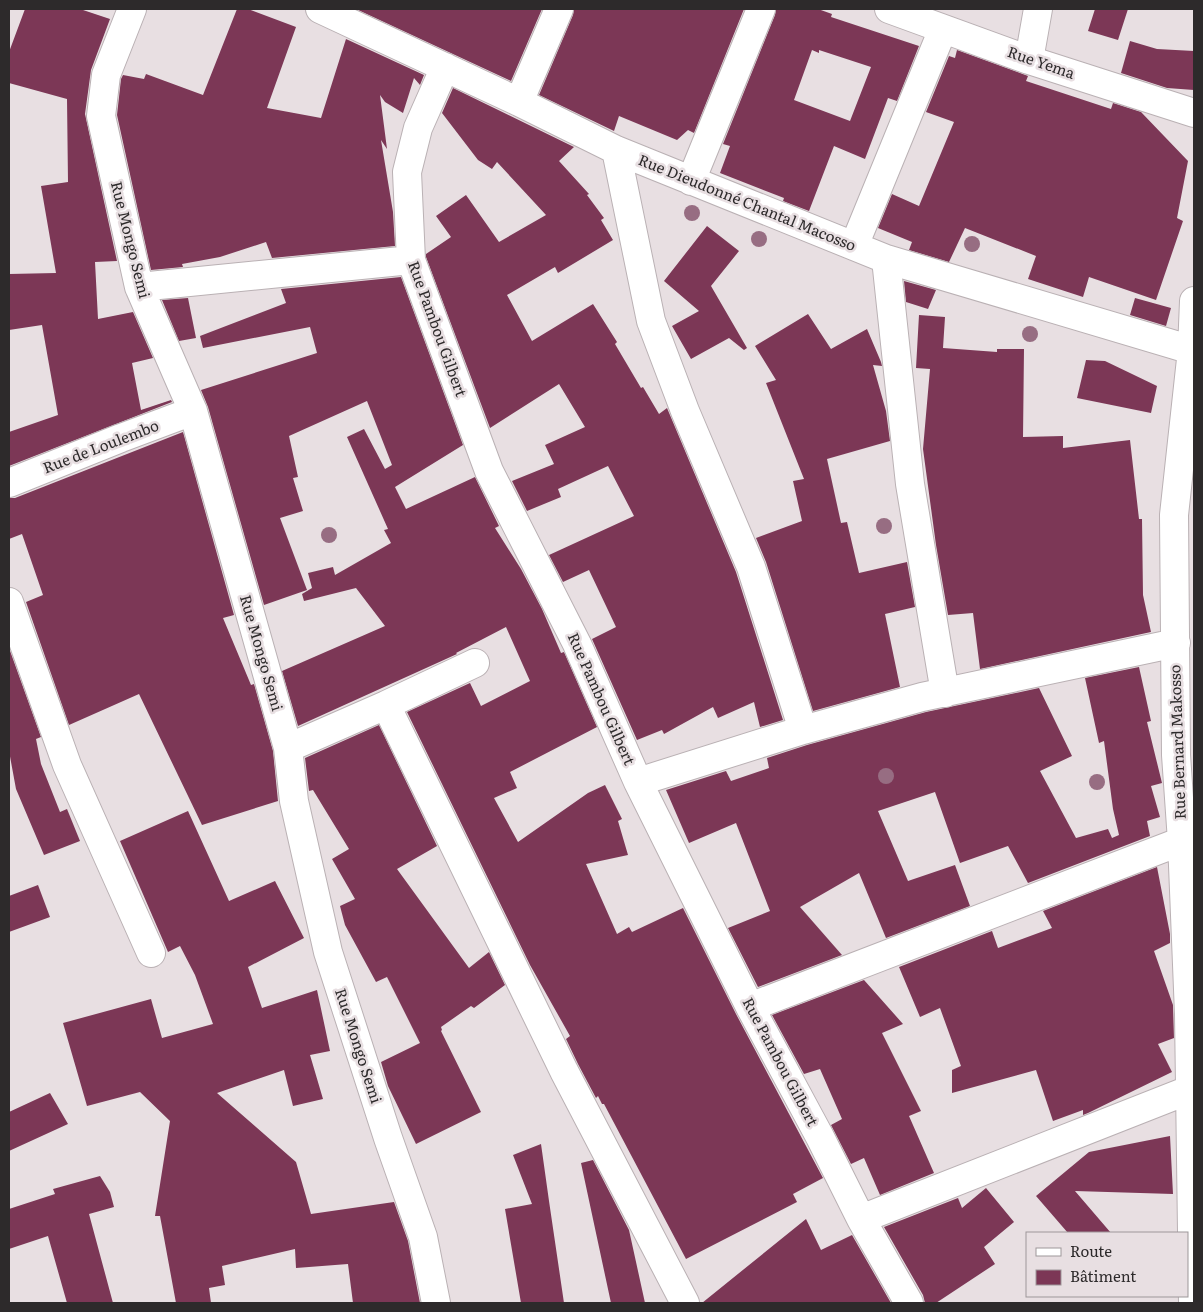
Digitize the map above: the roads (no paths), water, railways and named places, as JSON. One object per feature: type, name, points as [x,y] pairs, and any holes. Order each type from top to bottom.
[{"type":"street","name":"Rue Mongo Semi","points":[[132,9],[106,75],[101,116],[139,287],[193,411],[288,748],[294,801],[328,952],[388,1138],[424,1237],[436,1303]]},
{"type":"street","name":"Rue Dieudonné Chantal Macosso","points":[[320,9],[364,18],[445,67],[616,150],[691,182],[886,259],[1192,350]]},
{"type":"street","points":[[520,102],[559,9]]},
{"type":"street","points":[[691,182],[761,9]]},
{"type":"street","name":"Rue Yema","points":[[889,9],[1029,60],[1194,113]]},
{"type":"street","points":[[1029,60],[1038,9]]},
{"type":"street","points":[[854,246],[943,29]]},
{"type":"street","name":"Rue Pambou Gilbert","points":[[445,67],[418,128],[407,172],[411,260],[489,471],[577,644],[638,782],[750,1007],[820,1136],[861,1219],[909,1303]]},
{"type":"street","points":[[616,150],[651,320],[685,411],[752,567],[803,730]]},
{"type":"street","points":[[886,259],[910,484],[945,693]]},
{"type":"street","points":[[139,287],[411,260]]},
{"type":"street","name":"Rue Bernard Makosso","points":[[1193,1303],[1189,1090],[1192,1013],[1182,841],[1185,755],[1176,643],[1194,301]]},
{"type":"street","name":"Rue de Loulembo","points":[[9,483],[193,411]]},
{"type":"street","points":[[9,602],[67,765],[152,953]]},
{"type":"street","points":[[638,782],[803,730],[922,697],[1176,643]]},
{"type":"street","points":[[288,748],[475,663]]},
{"type":"street","points":[[386,705],[564,1071],[685,1303]]},
{"type":"street","points":[[750,1007],[1182,841]]},
{"type":"street","points":[[861,1219],[1189,1090]]}]
